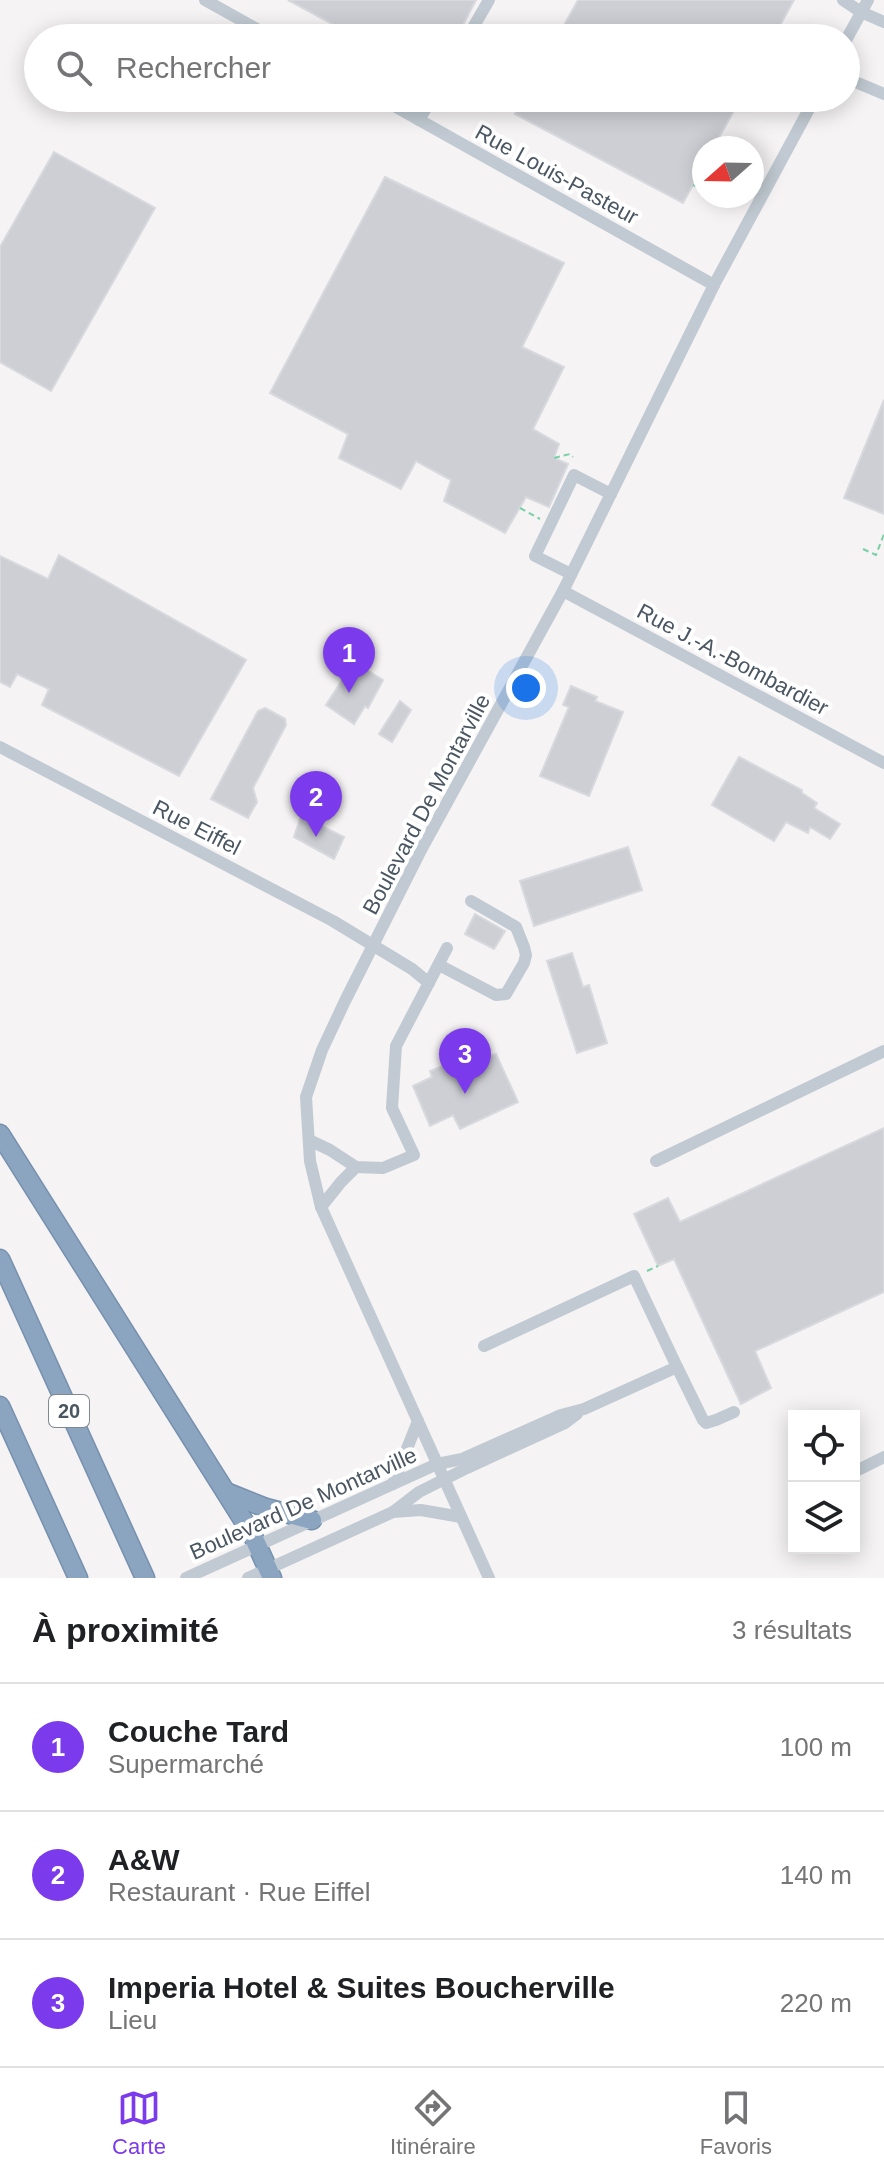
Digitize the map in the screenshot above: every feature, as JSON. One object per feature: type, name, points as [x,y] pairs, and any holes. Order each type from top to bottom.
[{"type":"highway","points":[[0,1134],[226,1492],[271,1573]]},
{"type":"highway","name":"20","points":[[0,1259],[142,1570]]},
{"type":"highway","points":[[0,1406],[78,1578]]},
{"type":"highway","points":[[226,1492],[266,1508],[312,1520]]},
{"type":"street","points":[[205,0],[248,24]]},
{"type":"street","points":[[475,24],[489,0]]},
{"type":"street","points":[[843,0],[884,22]]},
{"type":"street","points":[[855,24],[868,0]]},
{"type":"street","points":[[860,84],[884,94]]},
{"type":"street","name":"Rue Louis-Pasteur","points":[[405,112],[714,285]]},
{"type":"street","points":[[419,120],[424,112]]},
{"type":"street","name":"Boulevard De Montarville","points":[[248,1578],[271,1573],[393,1512],[419,1492],[444,1480],[321,1207],[310,1161],[306,1097],[328,1038],[421,850],[563,591],[714,285],[807,112]]},
{"type":"street","points":[[571,574],[535,556],[574,475],[611,494]]},
{"type":"street","name":"Rue J.-A.-Bombardier","points":[[563,591],[884,763]]},
{"type":"street","name":"Rue Eiffel","points":[[0,747],[333,921],[412,969],[429,983]]},
{"type":"street","points":[[439,965],[501,995],[506,994],[524,963],[526,955],[516,927],[471,901]]},
{"type":"street","points":[[309,1140],[356,1167],[383,1168],[414,1155],[392,1108],[396,1046],[447,948]]},
{"type":"street","points":[[656,1161],[884,1051]]},
{"type":"street","points":[[321,1207],[356,1167]]},
{"type":"street","points":[[484,1346],[634,1276],[703,1420],[711,1422],[734,1412]]},
{"type":"street","points":[[437,1464],[462,1459],[677,1367]]},
{"type":"street","points":[[489,1578],[444,1480],[565,1423],[584,1409]]},
{"type":"street","points":[[393,1484],[418,1421]]},
{"type":"street","points":[[860,1469],[884,1457]]},
{"type":"street","name":"Boulevard De Montarville","points":[[186,1578],[437,1464]]},
{"type":"street","points":[[393,1512],[421,1510],[461,1517]]},
{"type":"path","points":[[554,458],[570,454],[573,457]]},
{"type":"path","points":[[520,508],[551,525]]},
{"type":"path","points":[[863,549],[876,555],[884,534]]},
{"type":"path","points":[[634,1276],[658,1266]]},
{"type":"building","points":[[288,0],[476,0],[463,24],[332,24]]},
{"type":"building","points":[[578,0],[794,0],[781,24],[565,24]]},
{"type":"building","points":[[733,112],[720,136],[692,136],[692,187],[683,203],[515,114]]},
{"type":"building","points":[[54,152],[155,208],[51,391],[0,362],[0,247]]},
{"type":"building","points":[[385,177],[564,263],[522,347],[564,367],[533,429],[559,444],[554,458],[568,464],[549,507],[526,497],[505,533],[444,501],[451,480],[416,461],[401,489],[339,458],[348,434],[270,393]]},
{"type":"building","points":[[884,400],[884,514],[844,498]]},
{"type":"building","points":[[59,555],[246,660],[179,776],[42,705],[49,689],[17,674],[10,687],[0,682],[0,556],[48,579]]},
{"type":"building","points":[[354,662],[383,680],[368,708],[365,706],[354,724],[326,705]]},
{"type":"building","points":[[571,686],[597,697],[595,701],[623,712],[589,796],[540,776],[569,707],[563,705]]},
{"type":"building","points":[[400,701],[411,710],[392,742],[379,734]]},
{"type":"building","points":[[265,708],[285,719],[286,725],[253,788],[257,802],[248,818],[211,799],[258,711]]},
{"type":"building","points":[[739,757],[802,790],[817,803],[814,808],[840,824],[830,839],[810,827],[808,833],[786,822],[774,841],[712,805]]},
{"type":"building","points":[[301,816],[344,837],[334,859],[294,837]]},
{"type":"building","points":[[628,847],[642,890],[534,926],[520,881]]},
{"type":"building","points":[[475,914],[505,931],[494,949],[465,934]]},
{"type":"building","points":[[572,953],[583,987],[589,985],[607,1043],[577,1053],[547,961]]},
{"type":"building","points":[[488,1052],[490,1056],[496,1054],[518,1102],[460,1129],[453,1115],[430,1126],[413,1086],[432,1077],[430,1071],[445,1065],[452,1073]]},
{"type":"building","points":[[884,1128],[884,1292],[755,1351],[771,1388],[741,1404],[674,1259],[658,1266],[634,1214],[668,1198],[680,1222]]},
{"type":"place","name":"Couche Tard","points":[[349,693]]},
{"type":"place","name":"A&W","points":[[316,837]]},
{"type":"place","name":"Imperia Hotel & Suites Boucherville","points":[[465,1094]]}]
